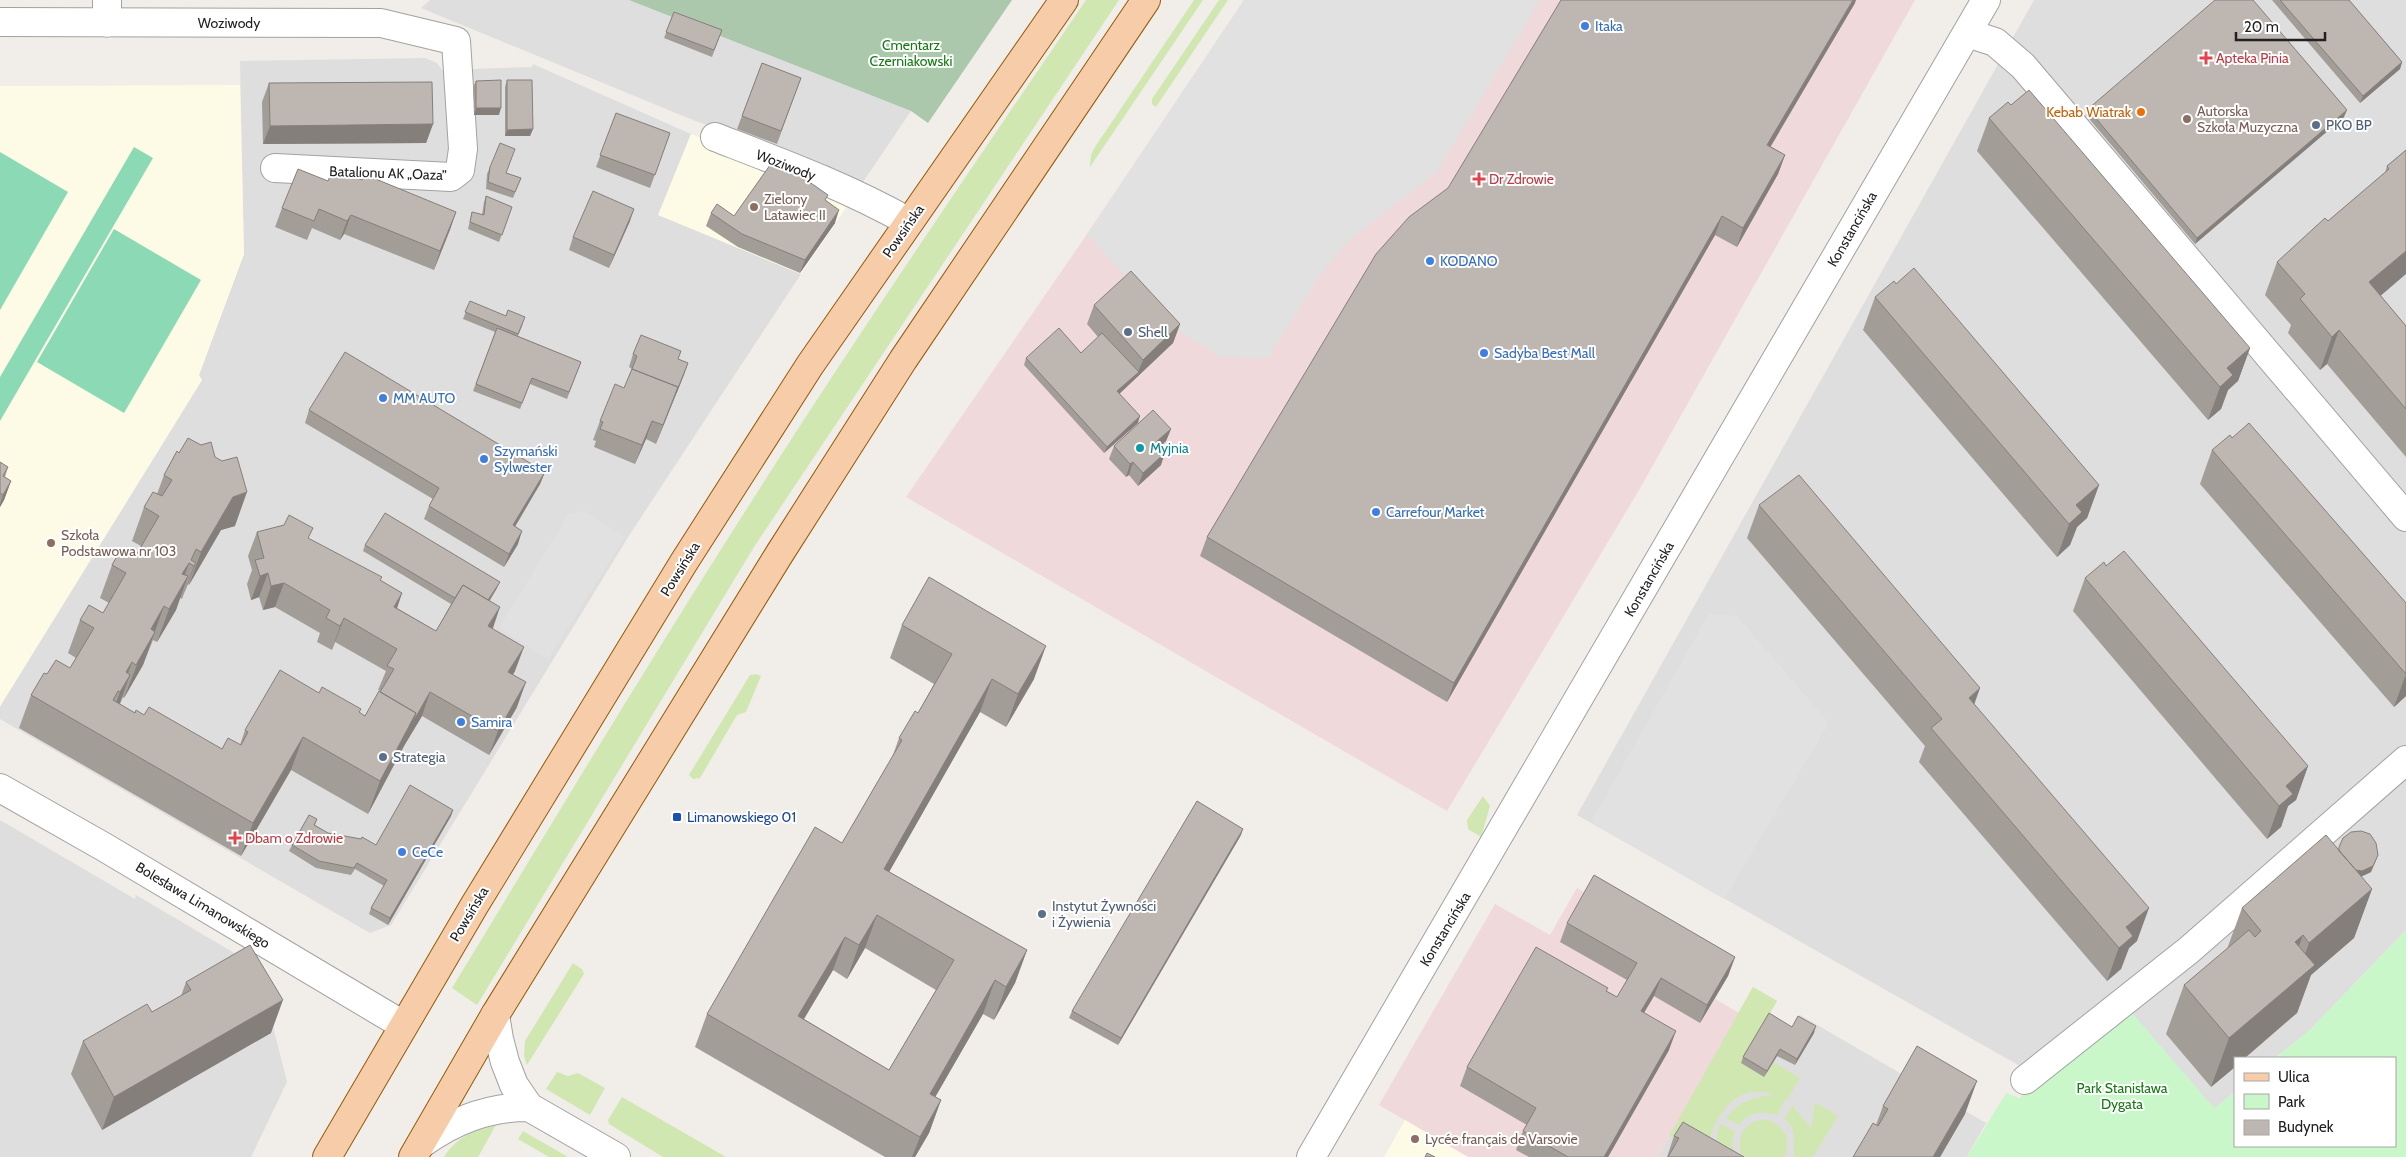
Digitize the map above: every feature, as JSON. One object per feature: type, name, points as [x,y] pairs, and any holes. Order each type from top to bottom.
[{"type":"main road","name":"Powsińska","points":[[327,1157],[528,816],[684,562],[810,365],[1064,0]]},
{"type":"main road","points":[[417,1150],[495,1015],[726,640],[903,360],[1146,0]]},
{"type":"street","name":"Konstancińska","points":[[1311,1157],[1986,0]]},
{"type":"street","name":"Woziwody","points":[[0,22],[107,12],[381,24],[456,41]]},
{"type":"street","points":[[1967,33],[1994,42],[2023,66],[2406,517]]},
{"type":"street","name":"Batalionu AK „Oaza”","points":[[275,168],[451,177],[460,170],[463,150],[456,41]]},
{"type":"street","name":"Woziwody","points":[[715,137],[810,173],[870,200],[909,222]]},
{"type":"street","points":[[2025,1080],[2189,950],[2406,760]]},
{"type":"street","name":"Bolesława Limanowskiego","points":[[0,788],[404,1025]]},
{"type":"street","points":[[495,1015],[498,1039],[505,1062],[514,1085],[529,1107],[616,1157]]},
{"type":"street","points":[[417,1150],[460,1120],[482,1112],[504,1108],[529,1107]]},
{"type":"shaded area","points":[[430,0],[629,0],[911,111],[861,185],[683,116],[421,8]]},
{"type":"shaded area","points":[[1244,0],[1915,0],[1639,490],[1447,811],[906,497],[1112,198]]},
{"type":"shaded area","points":[[1244,0],[1540,0],[1437,172],[1356,235],[1324,269],[1268,358],[1221,357],[1174,328],[1087,234]]},
{"type":"shaded area","points":[[2034,0],[2406,0],[2406,930],[2309,1031],[2276,1057],[2234,1057],[2234,1093],[2214,1109],[2130,1011],[2027,1070],[1577,815]]},
{"type":"shaded area","points":[[425,58],[437,63],[442,70],[532,67],[533,64],[691,134],[659,215],[801,274],[630,534],[391,925],[370,933],[0,719],[0,707],[202,380],[199,375],[244,254],[240,61]]},
{"type":"shaded area","name":"Szkoła Podstawowa nr 103","points":[[240,85],[244,254],[199,375],[202,380],[0,706],[0,86]]},
{"type":"shaded area","name":"Zielony Latawiec II","points":[[691,134],[852,199],[801,274],[658,215]]},
{"type":"shaded area","points":[[585,511],[625,537],[548,659],[499,628],[569,514]]},
{"type":"shaded area","points":[[1709,614],[1737,616],[1829,723],[1724,899],[1591,822]]},
{"type":"shaded area","points":[[0,820],[135,899],[136,895],[258,967],[287,1082],[251,1157],[0,1157]]},
{"type":"shaded area","points":[[1577,888],[1728,976],[1715,999],[1739,1013],[1658,1157],[1468,1157],[1379,1105],[1495,904],[1550,935]]},
{"type":"shaded area","points":[[1753,987],[1777,1001],[1766,1019],[1790,1033],[1800,1015],[1986,1123],[1967,1157],[1658,1157]]},
{"type":"shaded area","name":"Lycée français de Varsovie","points":[[1405,1120],[1468,1157],[1384,1157]]},
{"type":"green space","name":"Cmentarz Czerniakowski","points":[[629,0],[1012,0],[928,123],[911,111]]},
{"type":"green space","points":[[1086,0],[1119,0],[754,547],[477,1005],[452,988],[708,569],[914,254]]},
{"type":"green space","points":[[1194,0],[1203,0],[1090,167],[1091,155],[1095,147]]},
{"type":"green space","points":[[1219,0],[1228,0],[1156,107],[1152,104],[1152,99]]},
{"type":"green space","points":[[134,147],[153,158],[0,421],[0,377]]},
{"type":"green space","points":[[0,152],[68,192],[0,310]]},
{"type":"green space","points":[[114,229],[201,280],[124,413],[37,362]]},
{"type":"green space","points":[[756,674],[761,676],[746,712],[737,715],[700,778],[693,779],[689,775],[750,675]]},
{"type":"green space","points":[[1483,796],[1490,806],[1481,837],[1468,829],[1467,820]]},
{"type":"green space","name":"Park Stanisława Dygata","points":[[2406,930],[2406,1157],[1967,1157],[2006,1093],[2019,1098],[2130,1011],[2214,1108],[2234,1093],[2234,1147],[2396,1147],[2396,1057],[2276,1057],[2309,1031]]},
{"type":"green space","points":[[573,963],[582,969],[584,974],[527,1065],[524,1056],[525,1041]]},
{"type":"green space","points":[[1753,987],[1777,1001],[1741,1063],[1764,1077],[1774,1062],[1800,1078],[1787,1100],[1782,1098],[1785,1100],[1777,1115],[1756,1113],[1747,1117],[1739,1125],[1726,1118],[1731,1112],[1753,1098],[1774,1095],[1759,1092],[1746,1093],[1735,1099],[1726,1107],[1719,1118],[1713,1130],[1706,1156],[1669,1136]]},
{"type":"green space","points":[[557,1072],[568,1076],[578,1073],[605,1088],[590,1115],[546,1089]]},
{"type":"green space","points":[[622,1097],[726,1157],[663,1157],[609,1124],[608,1120]]},
{"type":"green space","points":[[1815,1102],[1838,1116],[1813,1157],[1795,1157],[1794,1134],[1790,1124],[1785,1119],[1792,1105],[1811,1128]]},
{"type":"green space","points":[[1767,1120],[1778,1125],[1785,1134],[1788,1145],[1784,1157],[1742,1157],[1740,1143],[1744,1131],[1753,1122]]},
{"type":"green space","points":[[1720,1123],[1735,1132],[1732,1144],[1736,1157],[1717,1157],[1715,1143]]},
{"type":"green space","points":[[496,1125],[478,1157],[444,1157],[466,1135]]},
{"type":"green space","points":[[523,1131],[568,1157],[549,1157],[518,1139]]},
{"type":"building","name":"Sadyba Best Mall","points":[[1561,0],[1853,0],[1767,145],[1785,155],[1743,228],[1722,216],[1454,683],[1207,537],[1376,254],[1409,217],[1448,188]]},
{"type":"building","points":[[2215,0],[2253,0],[2347,110],[2197,238],[2088,109]]},
{"type":"building","points":[[2280,0],[2349,0],[2402,62],[2363,96]]},
{"type":"building","points":[[674,12],[722,30],[714,50],[666,32]]},
{"type":"building","points":[[762,63],[801,78],[781,131],[742,116]]},
{"type":"building","points":[[501,80],[501,108],[476,108],[476,81]]},
{"type":"building","points":[[507,80],[532,80],[533,129],[507,130]]},
{"type":"building","points":[[432,82],[433,124],[270,126],[269,83]]},
{"type":"building","points":[[2029,90],[2250,348],[2227,368],[2233,375],[2220,387],[1989,118],[2008,102],[2011,105]]},
{"type":"building","points":[[616,113],[670,133],[655,175],[600,155]]},
{"type":"building","points":[[500,143],[515,149],[506,173],[521,178],[515,192],[488,182],[490,167]]},
{"type":"building","points":[[2406,150],[2406,251],[2369,282],[2406,326],[2406,409],[2339,330],[2332,337],[2300,299],[2305,294],[2277,262],[2325,218],[2328,221],[2389,169],[2387,166]]},
{"type":"building","points":[[775,158],[828,195],[825,200],[839,210],[805,260],[742,234],[711,213],[717,204],[734,216]]},
{"type":"building","points":[[298,169],[328,181],[333,169],[362,180],[366,175],[456,212],[440,251],[351,215],[347,221],[319,209],[314,221],[282,208]]},
{"type":"building","points":[[593,191],[634,209],[614,255],[573,237]]},
{"type":"building","points":[[486,196],[512,207],[502,235],[470,222],[472,212],[484,215]]},
{"type":"building","points":[[1914,268],[2099,485],[2076,505],[2082,512],[2069,524],[1875,297],[1894,281],[1896,284]]},
{"type":"building","points":[[1131,271],[1180,324],[1143,360],[1094,305]]},
{"type":"building","points":[[470,301],[506,316],[508,310],[525,317],[518,334],[465,312]]},
{"type":"building","points":[[497,328],[581,362],[569,392],[532,378],[522,403],[476,384]]},
{"type":"building","points":[[1059,328],[1081,353],[1102,333],[1139,372],[1117,391],[1140,416],[1107,447],[1026,358]]},
{"type":"building","points":[[641,335],[681,351],[678,359],[688,363],[676,393],[678,387],[632,369],[637,356],[633,354]]},
{"type":"building","points":[[345,352],[545,472],[513,525],[522,531],[509,554],[429,506],[439,488],[309,410]]},
{"type":"building","points":[[632,369],[678,387],[663,425],[652,421],[642,445],[600,429],[603,422],[600,421],[615,384],[624,388]]},
{"type":"building","name":"Myjnia","points":[[1153,410],[1171,429],[1156,442],[1165,453],[1143,473],[1133,462],[1130,464],[1114,446]]},
{"type":"building","points":[[2249,423],[2406,603],[2406,674],[2212,450],[2230,435],[2232,438]]},
{"type":"building","points":[[188,438],[201,445],[211,442],[215,457],[222,461],[237,457],[247,492],[233,497],[201,552],[196,549],[191,560],[196,563],[194,566],[189,563],[182,574],[188,576],[169,609],[164,606],[151,629],[155,632],[136,665],[132,662],[126,672],[130,675],[113,700],[135,713],[136,710],[144,715],[149,707],[222,749],[228,738],[241,745],[248,732],[245,730],[280,670],[319,693],[322,687],[361,709],[359,712],[365,716],[379,691],[416,713],[380,781],[303,737],[253,823],[31,695],[44,673],[47,674],[56,660],[70,668],[94,628],[80,620],[89,605],[103,613],[126,573],[112,565],[121,549],[135,557],[159,516],[144,507],[153,492],[162,496],[172,480],[164,475],[177,451],[179,453]]},
{"type":"building","points":[[0,462],[8,467],[3,476],[11,481],[3,495],[0,493]]},
{"type":"building","points":[[1799,475],[1980,688],[1969,698],[2149,908],[2126,927],[2133,936],[2119,948],[1931,728],[1942,719],[1759,505]]},
{"type":"building","points":[[385,513],[500,582],[488,600],[463,585],[455,598],[365,545]]},
{"type":"building","points":[[289,515],[313,528],[308,538],[382,577],[380,580],[402,593],[394,607],[436,631],[463,585],[500,607],[488,626],[524,647],[508,672],[526,682],[498,731],[430,692],[413,722],[416,713],[380,692],[394,669],[387,666],[397,649],[344,618],[340,626],[326,618],[330,610],[284,583],[271,586],[268,573],[260,576],[255,560],[264,558],[257,532],[284,525]]},
{"type":"building","points":[[2124,551],[2308,766],[2286,786],[2293,794],[2279,806],[2085,578],[2104,562],[2106,566]]},
{"type":"building","points":[[929,577],[1046,646],[1018,694],[992,679],[884,869],[1027,950],[1006,987],[995,980],[930,1094],[941,1100],[920,1137],[707,1014],[815,827],[842,843],[902,740],[899,738],[915,711],[918,713],[952,654],[902,625]],"holes":[[[877,915],[954,960],[889,1070],[798,1016],[845,937],[859,945]]]},
{"type":"building","points":[[410,785],[453,810],[390,918],[371,908],[387,880],[357,863],[354,868],[319,861],[292,845],[309,815],[317,819],[314,825],[328,833],[361,839],[362,837],[376,845]]},
{"type":"building","points":[[1197,801],[1243,829],[1121,1038],[1072,1011]]},
{"type":"building","points":[[2361,831],[2370,834],[2376,843],[2378,855],[2373,866],[2362,871],[2356,870],[2339,851],[2343,838],[2351,832]]},
{"type":"building","points":[[2326,835],[2372,889],[2309,943],[2303,935],[2295,942],[2315,965],[2229,1038],[2184,985],[2249,930],[2255,937],[2261,931],[2242,908]]},
{"type":"building","points":[[1594,875],[1735,957],[1707,1005],[1661,978],[1641,1011],[1676,1031],[1604,1157],[1568,1157],[1523,1131],[1536,1108],[1467,1067],[1536,947],[1608,988],[1606,991],[1617,997],[1637,963],[1567,923]]},
{"type":"building","points":[[250,945],[283,1000],[114,1097],[83,1041],[147,1004],[152,1012],[191,990],[186,982]]},
{"type":"building","points":[[1769,1013],[1792,1027],[1798,1016],[1816,1026],[1797,1059],[1780,1049],[1767,1071],[1743,1057]]},
{"type":"building","points":[[1917,1046],[1977,1081],[1933,1157],[1853,1157],[1873,1123],[1878,1126],[1888,1109],[1883,1106]]},
{"type":"building","points":[[1683,1122],[1744,1157],[1668,1157],[1679,1138],[1674,1136]]},
{"type":"building","points":[[1427,1153],[1435,1157],[1425,1157]]},
{"type":"place","name":"Itaka","points":[[1585,26]]},
{"type":"place","name":"Apteka Pinia","points":[[2206,58]]},
{"type":"place","name":"Kebab Wiatrak","points":[[2141,112]]},
{"type":"place","name":"Autorska Szkoła Muzyczna","points":[[2187,119]]},
{"type":"place","name":"PKO BP","points":[[2316,125]]},
{"type":"place","name":"Dr Zdrowie","points":[[1479,179]]},
{"type":"place","name":"Zielony Latawiec II","points":[[754,207]]},
{"type":"place","name":"KODANO","points":[[1430,261]]},
{"type":"place","name":"Shell","points":[[1128,332]]},
{"type":"place","name":"Sadyba Best Mall","points":[[1484,353]]},
{"type":"place","name":"MM AUTO","points":[[383,398]]},
{"type":"place","name":"Myjnia","points":[[1140,448]]},
{"type":"place","name":"Szymański Sylwester","points":[[484,459]]},
{"type":"place","name":"Carrefour Market","points":[[1376,512]]},
{"type":"place","name":"Szkoła Podstawowa nr 103","points":[[51,543]]},
{"type":"place","name":"Samira","points":[[461,722]]},
{"type":"place","name":"Strategia","points":[[383,757]]},
{"type":"place","name":"Limanowskiego 01","points":[[677,817]]},
{"type":"place","name":"Dbam o Zdrowie","points":[[235,838]]},
{"type":"place","name":"CeCe","points":[[402,852]]},
{"type":"place","name":"Instytut Żywności i Żywienia","points":[[1042,914]]},
{"type":"place","name":"Lycée français de Varsovie","points":[[1415,1139]]}]
